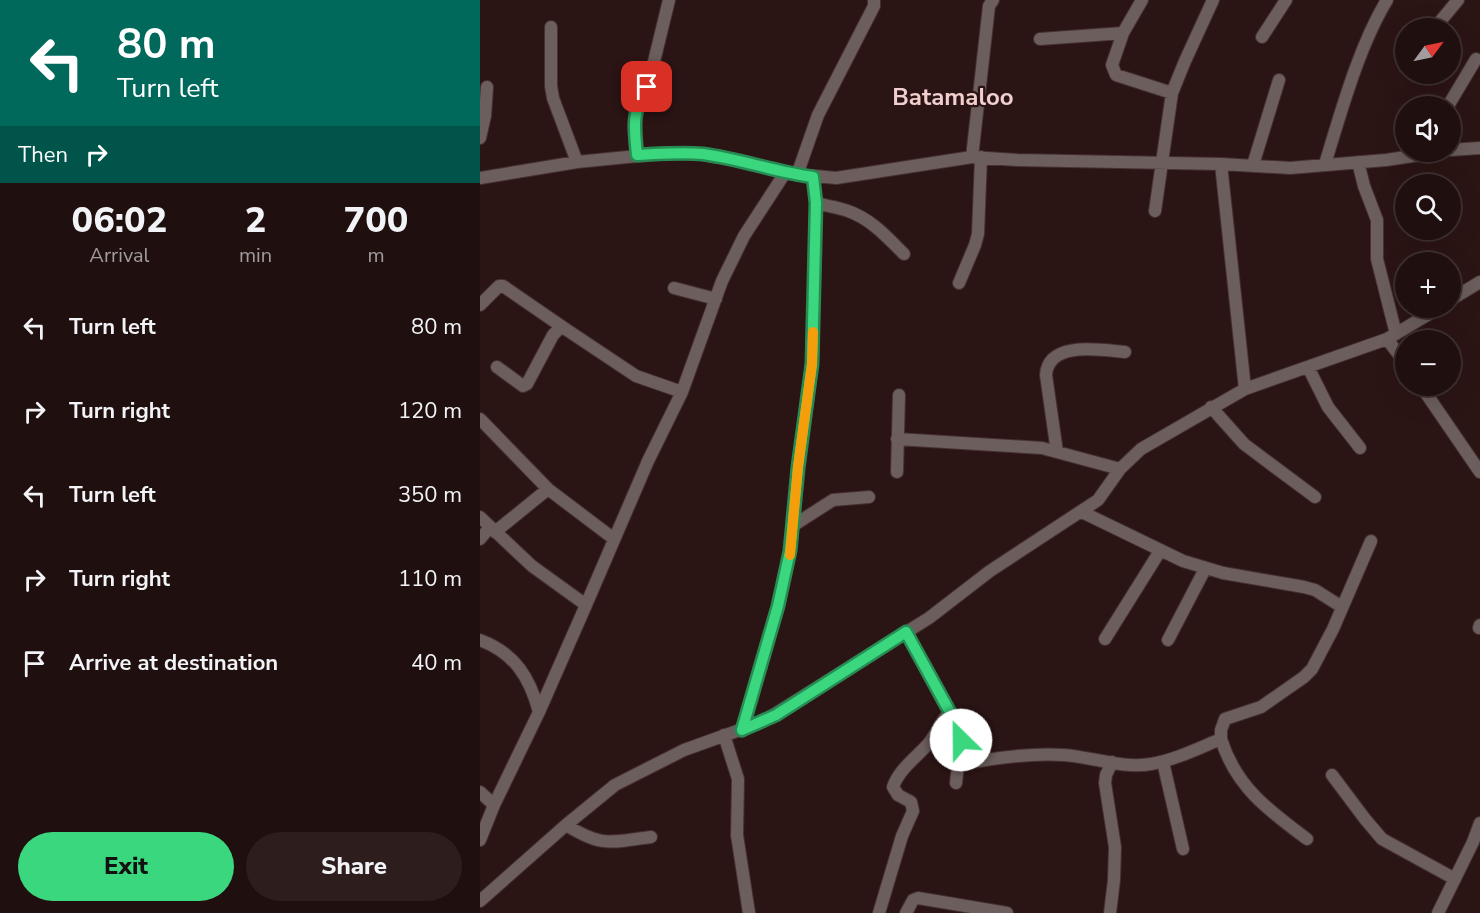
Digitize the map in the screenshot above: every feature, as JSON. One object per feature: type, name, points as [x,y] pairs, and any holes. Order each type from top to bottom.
[{"type":"street","points":[[637,155],[634,126],[636,108],[652,72],[667,0]]},
{"type":"street","points":[[480,840],[494,805],[539,712],[648,461],[682,392],[716,299],[744,236],[791,174],[818,115],[874,6],[874,0]]},
{"type":"street","points":[[959,283],[978,234],[977,157],[989,6],[993,0]]},
{"type":"street","points":[[1142,0],[1123,33],[1112,65],[1116,75],[1172,93]]},
{"type":"street","points":[[1155,211],[1172,93],[1214,0]]},
{"type":"street","points":[[1262,38],[1286,0]]},
{"type":"street","points":[[1325,164],[1348,90],[1375,22],[1387,0]]},
{"type":"street","points":[[1443,18],[1458,0]]},
{"type":"street","points":[[551,27],[552,98],[577,162]]},
{"type":"street","points":[[1040,39],[1123,33]]},
{"type":"street","points":[[1454,96],[1476,59]]},
{"type":"street","points":[[1253,165],[1279,80]]},
{"type":"street","points":[[480,138],[485,116],[487,87]]},
{"type":"street","points":[[1461,149],[1480,148]]},
{"type":"street","points":[[480,178],[637,155],[701,154],[742,161],[791,174],[836,178],[977,157],[1290,168],[1395,157]]},
{"type":"street","points":[[1358,162],[1377,220],[1377,259],[1395,342]]},
{"type":"street","points":[[1221,164],[1245,389]]},
{"type":"street","points":[[742,730],[785,580],[794,525],[798,467],[812,364],[816,203],[813,177]]},
{"type":"street","points":[[816,203],[859,216],[881,231],[904,254]]},
{"type":"street","points":[[1461,293],[1480,282]]},
{"type":"street","points":[[480,305],[499,286],[503,286],[636,376],[682,392]]},
{"type":"street","points":[[674,288],[716,299]]},
{"type":"street","points":[[480,901],[615,785],[684,750],[742,730],[776,715],[952,602],[990,571],[1098,500],[1120,469],[1141,449],[1245,389],[1392,336],[1422,318]]},
{"type":"street","points":[[497,367],[523,387],[527,384],[553,335],[559,329],[564,328]]},
{"type":"street","points":[[1057,452],[1046,375],[1048,363],[1076,349],[1125,352]]},
{"type":"street","points":[[1308,367],[1328,407],[1360,448]]},
{"type":"street","points":[[897,472],[899,395]]},
{"type":"street","points":[[1428,396],[1480,472]]},
{"type":"street","points":[[1211,407],[1244,444],[1315,497]]},
{"type":"street","points":[[480,418],[548,489],[614,539]]},
{"type":"street","points":[[897,439],[1021,446],[1057,452],[1120,469]]},
{"type":"street","points":[[480,539],[548,489]]},
{"type":"street","points":[[794,525],[833,501],[869,497]]},
{"type":"street","points":[[1082,512],[1160,551],[1205,568],[1314,590],[1342,607]]},
{"type":"street","points":[[480,516],[532,566],[586,605]]},
{"type":"street","points":[[1307,838],[1270,812],[1245,786],[1230,764],[1221,740],[1221,730],[1225,719],[1267,703],[1312,669],[1371,542]]},
{"type":"street","points":[[1105,639],[1160,551]]},
{"type":"street","points":[[1168,640],[1205,568]]},
{"type":"street","points":[[906,632],[950,711],[961,740],[956,783]]},
{"type":"street","points":[[480,640],[498,649],[524,673],[533,689],[539,712]]},
{"type":"street","points":[[879,913],[902,836],[913,811],[911,802],[894,791],[895,782],[930,741],[950,711]]},
{"type":"street","points":[[724,735],[738,779],[737,836],[748,913]]},
{"type":"street","points":[[958,765],[1055,755],[1138,765],[1163,762],[1221,740]]},
{"type":"street","points":[[1110,913],[1115,847],[1105,783],[1112,762]]},
{"type":"street","points":[[1163,762],[1183,849]]},
{"type":"street","points":[[1332,775],[1382,839],[1455,879]]},
{"type":"street","points":[[480,792],[494,805]]},
{"type":"street","points":[[1438,913],[1476,844],[1480,823]]},
{"type":"street","points":[[566,825],[586,838],[606,843],[651,837]]},
{"type":"street","points":[[906,913],[914,900],[918,898],[1007,913]]},
{"type":"slow traffic","points":[[790,555],[798,467],[812,364],[813,332]]},
{"type":"district","name":"Batamaloo","points":[[953,97]]},
{"type":"route","points":[[647,87],[639,100],[634,116],[637,155],[701,154],[742,161],[784,173],[813,177],[816,203],[812,364],[798,467],[794,525],[782,593],[742,730],[776,715],[906,632],[957,725],[961,740]]}]
